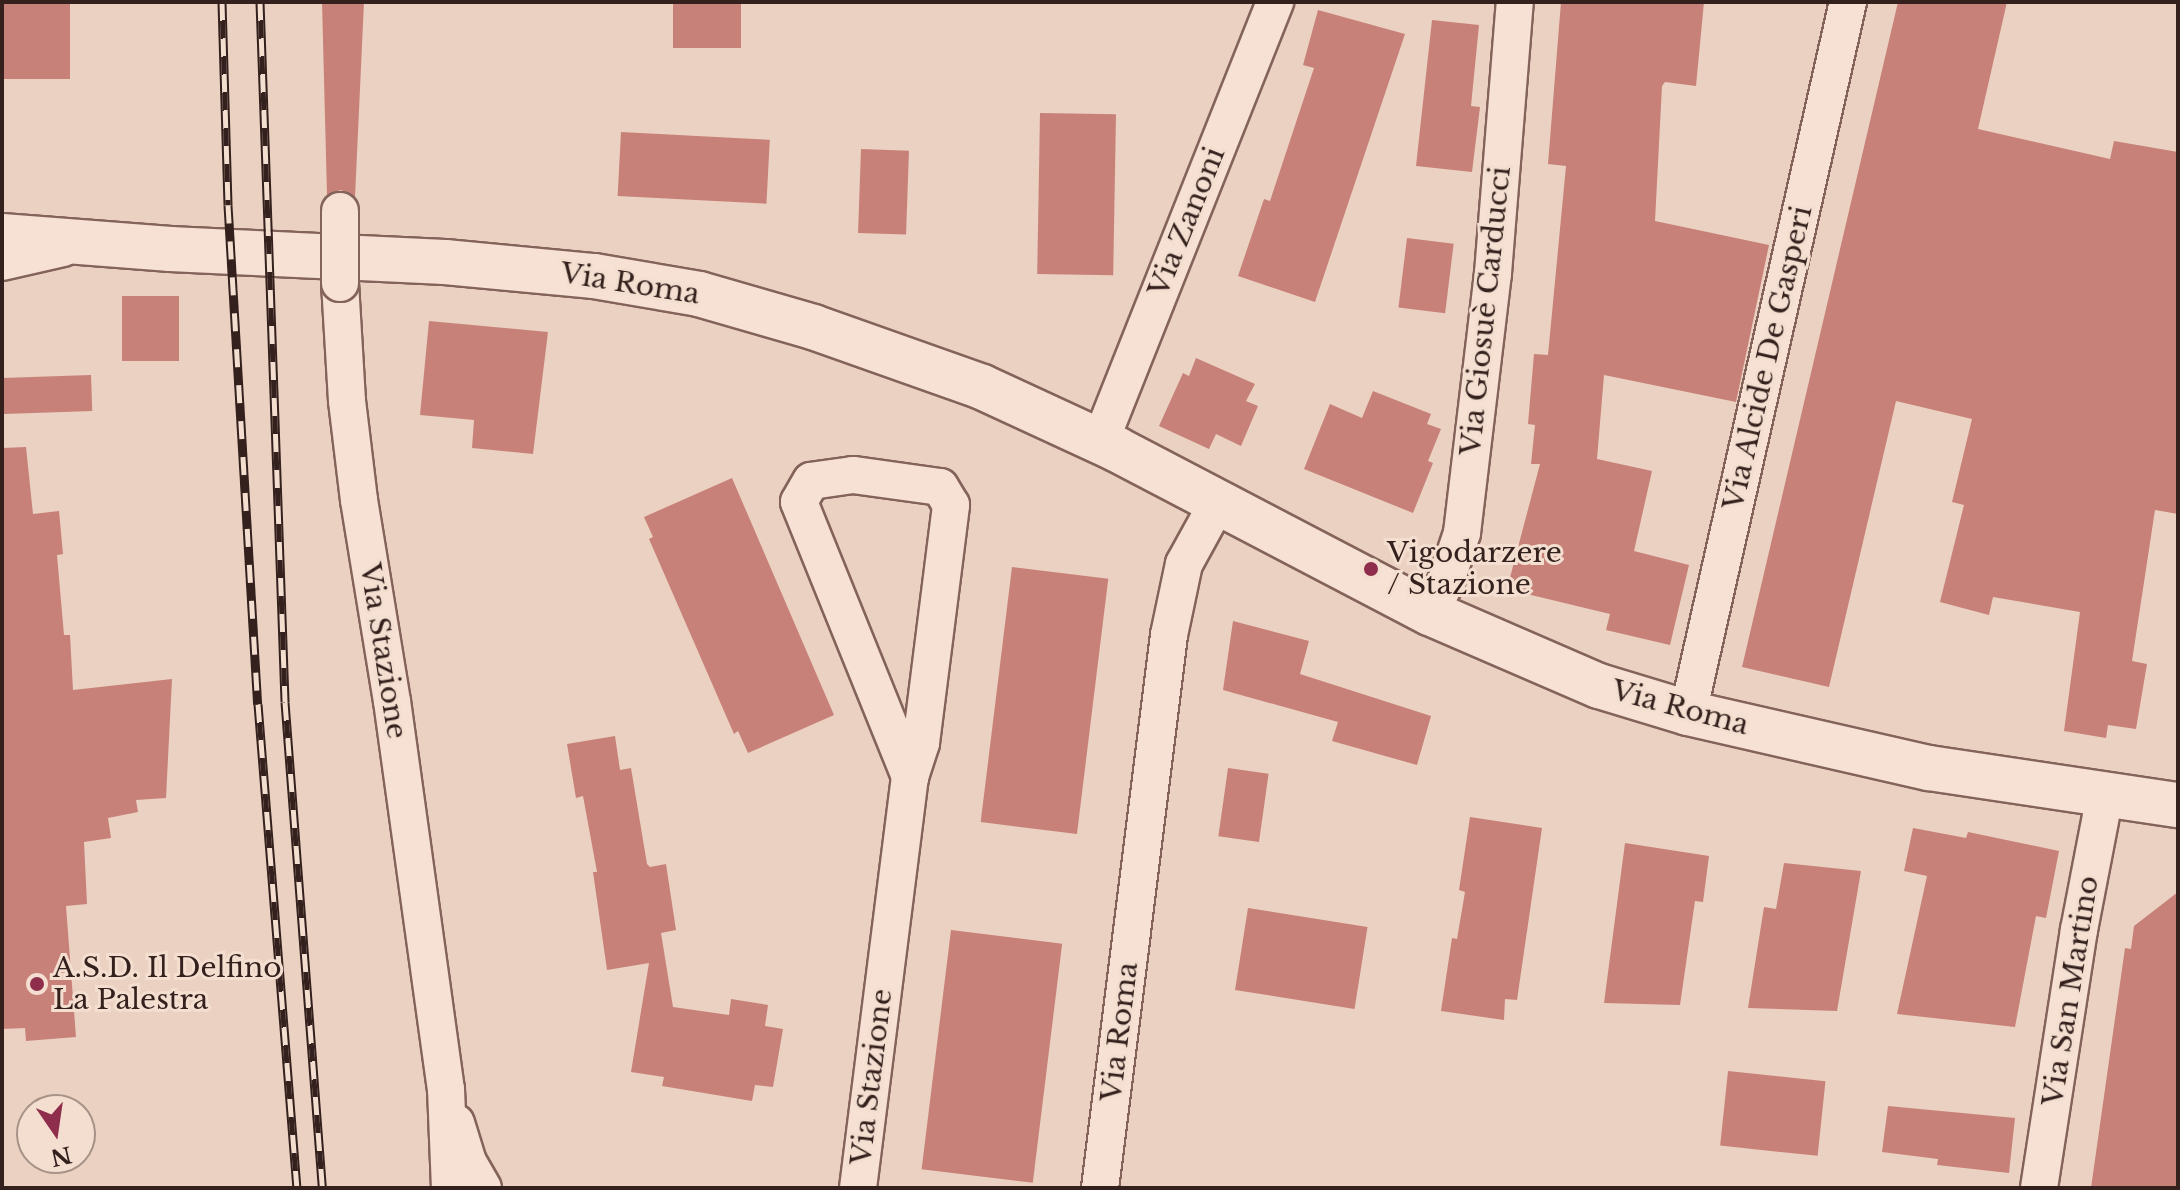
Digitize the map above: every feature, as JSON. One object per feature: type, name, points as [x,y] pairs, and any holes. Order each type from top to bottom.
[{"type":"main road","name":"Via Roma","points":[[2,236],[458,263],[594,276],[686,292],[756,309],[982,387],[1100,442],[1430,613],[1556,670],[1688,713],[1929,768],[2178,805]]},
{"type":"street","name":"Via Zanoni","points":[[1100,442],[1275,2]]},
{"type":"street","name":"Via Giosuè Carducci","points":[[1430,613],[1446,581],[1464,519],[1493,273],[1515,2]]},
{"type":"street","name":"Via Alcide De Gasperi","points":[[1688,713],[1848,2]]},
{"type":"street","name":"Via Stazione","points":[[340,211],[340,283],[347,401],[446,1089],[450,1188]]},
{"type":"street","points":[[2,262],[82,243]]},
{"type":"street","name":"Via Stazione","points":[[858,1188],[910,777],[921,743],[951,505],[940,487],[853,475],[811,481],[799,502],[910,777]]},
{"type":"street","name":"Via Roma","points":[[1100,1188],[1169,635],[1184,564],[1217,504]]},
{"type":"street","name":"Via San Martino","points":[[2039,1188],[2079,930],[2105,795]]},
{"type":"street","name":"Via Stazione","points":[[446,1089],[468,1162],[483,1188]]},
{"type":"building","points":[[2,2],[70,2],[70,79],[2,79]]},
{"type":"building","points":[[322,2],[364,2],[355,197],[341,190],[327,195]]},
{"type":"building","points":[[673,2],[741,2],[741,48],[673,48]]},
{"type":"building","points":[[1561,2],[1704,2],[1696,86],[1665,82],[1662,86],[1655,221],[1769,245],[1736,402],[1604,375],[1597,459],[1652,471],[1634,551],[1689,565],[1670,645],[1606,630],[1610,614],[1507,589],[1540,464],[1531,464],[1535,425],[1528,424],[1534,354],[1548,355],[1566,166],[1548,164]]},
{"type":"building","points":[[1898,2],[2007,2],[1978,129],[2110,159],[2114,141],[2178,152],[2178,514],[2155,510],[2132,661],[2147,664],[2136,729],[2108,725],[2106,738],[2064,731],[2080,612],[1993,597],[1989,615],[1940,602],[1964,505],[1952,502],[1972,419],[1896,401],[1829,687],[1742,667]]},
{"type":"building","points":[[1318,10],[1405,34],[1315,302],[1238,276],[1264,199],[1270,201],[1314,68],[1303,65]]},
{"type":"building","points":[[1432,20],[1479,25],[1471,106],[1480,107],[1472,172],[1416,166]]},
{"type":"building","points":[[1040,113],[1116,114],[1113,275],[1037,274]]},
{"type":"building","points":[[621,132],[770,140],[766,204],[618,196]]},
{"type":"building","points":[[861,149],[909,151],[906,235],[858,233]]},
{"type":"building","points":[[1407,238],[1454,244],[1445,313],[1398,307]]},
{"type":"building","points":[[122,296],[179,296],[179,361],[122,361]]},
{"type":"building","points":[[429,321],[548,332],[533,454],[472,448],[474,420],[420,415]]},
{"type":"building","points":[[1196,358],[1255,384],[1246,401],[1258,406],[1241,446],[1216,434],[1209,449],[1159,426],[1183,373],[1189,376]]},
{"type":"building","points":[[91,375],[92,411],[3,414],[2,378]]},
{"type":"building","points":[[1373,391],[1431,414],[1427,424],[1441,429],[1428,461],[1433,463],[1413,513],[1304,469],[1330,404],[1362,418]]},
{"type":"building","points":[[26,447],[33,514],[59,511],[63,554],[57,555],[64,635],[70,635],[73,690],[172,679],[166,798],[136,800],[138,812],[108,818],[111,838],[84,842],[87,904],[66,906],[76,1037],[26,1041],[25,1028],[2,1029],[2,448]]},
{"type":"building","points":[[732,478],[834,715],[748,753],[738,731],[734,734],[649,539],[653,537],[644,517]]},
{"type":"building","points":[[1012,567],[1108,579],[1077,834],[981,822]]},
{"type":"building","points":[[1233,621],[1309,641],[1300,674],[1431,716],[1417,765],[1332,741],[1338,722],[1223,690]]},
{"type":"building","points":[[615,736],[620,770],[631,768],[647,864],[650,867],[666,864],[676,930],[661,933],[673,1007],[729,1015],[731,999],[768,1005],[765,1026],[783,1029],[773,1087],[755,1085],[752,1101],[662,1086],[664,1077],[631,1072],[649,963],[607,970],[593,872],[597,872],[583,796],[576,798],[567,744]]},
{"type":"building","points":[[1228,768],[1269,774],[1259,842],[1218,836]]},
{"type":"building","points":[[1470,817],[1542,828],[1517,1000],[1505,999],[1504,1020],[1441,1011],[1452,938],[1457,939],[1465,892],[1459,890]]},
{"type":"building","points":[[1913,828],[1966,838],[1968,832],[2059,851],[2046,918],[2036,916],[2015,1027],[1897,1014],[1927,876],[1904,871]]},
{"type":"building","points":[[1625,843],[1709,856],[1703,902],[1695,901],[1680,1005],[1604,1003]]},
{"type":"building","points":[[1784,863],[1861,871],[1837,1011],[1748,1008],[1764,907],[1776,909]]},
{"type":"building","points":[[2178,892],[2178,1188],[2091,1188],[2125,948],[2131,949],[2134,926]]},
{"type":"building","points":[[1248,908],[1368,927],[1355,1009],[1235,990]]},
{"type":"building","points":[[951,930],[1062,944],[1033,1183],[922,1169]]},
{"type":"building","points":[[1728,1071],[1825,1081],[1818,1156],[1720,1146]]},
{"type":"building","points":[[1888,1106],[2015,1118],[2009,1173],[1937,1165],[1938,1159],[1882,1152]]},
{"type":"railway","points":[[222,2],[228,205],[258,704],[297,1188]]},
{"type":"railway","points":[[260,2],[285,702],[322,1188]]},
{"type":"place","name":"Vigodarzere / Stazione","points":[[1371,569]]},
{"type":"place","name":"A.S.D. Il Delfino La Palestra","points":[[37,984]]}]
